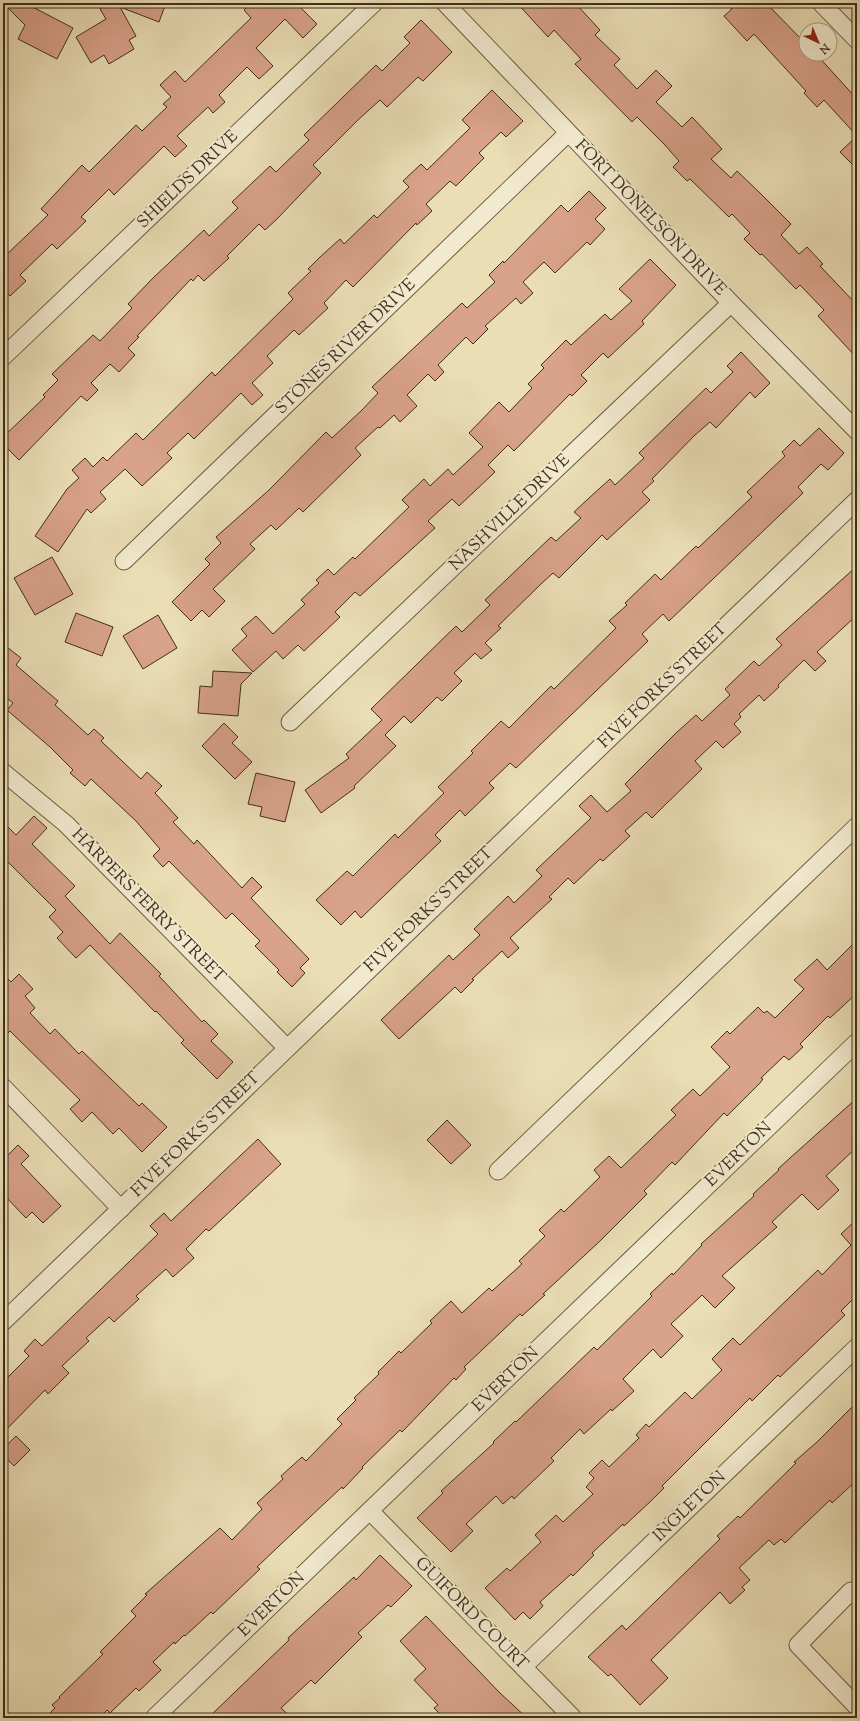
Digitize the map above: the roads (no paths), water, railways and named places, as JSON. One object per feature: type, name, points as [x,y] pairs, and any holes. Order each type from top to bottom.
[{"type":"street","name":"SHIELDS DRIVE","points":[[3,357],[374,3]]},
{"type":"street","name":"FORT DONELSON DRIVE","points":[[444,3],[731,304],[857,431]]},
{"type":"street","points":[[821,3],[857,40]]},
{"type":"street","name":"STONES RIVER DRIVE","points":[[124,561],[568,133]]},
{"type":"street","name":"NASHVILLE DRIVE","points":[[290,722],[731,304]]},
{"type":"street","name":"FIVE FORKS STREET","points":[[3,1322],[857,500]]},
{"type":"street","name":"HARPERS FERRY STREET","points":[[3,772],[77,834],[286,1048]]},
{"type":"street","points":[[498,1171],[857,826]]},
{"type":"street","name":"EVERTON","points":[[154,1718],[857,1042]]},
{"type":"street","points":[[3,1086],[121,1209]]},
{"type":"street","name":"INGLETON","points":[[523,1667],[857,1347]]},
{"type":"street","name":"GUIFORD COURT","points":[[370,1511],[573,1718]]},
{"type":"street","points":[[857,1597],[851,1591],[798,1645],[857,1707]]}]
